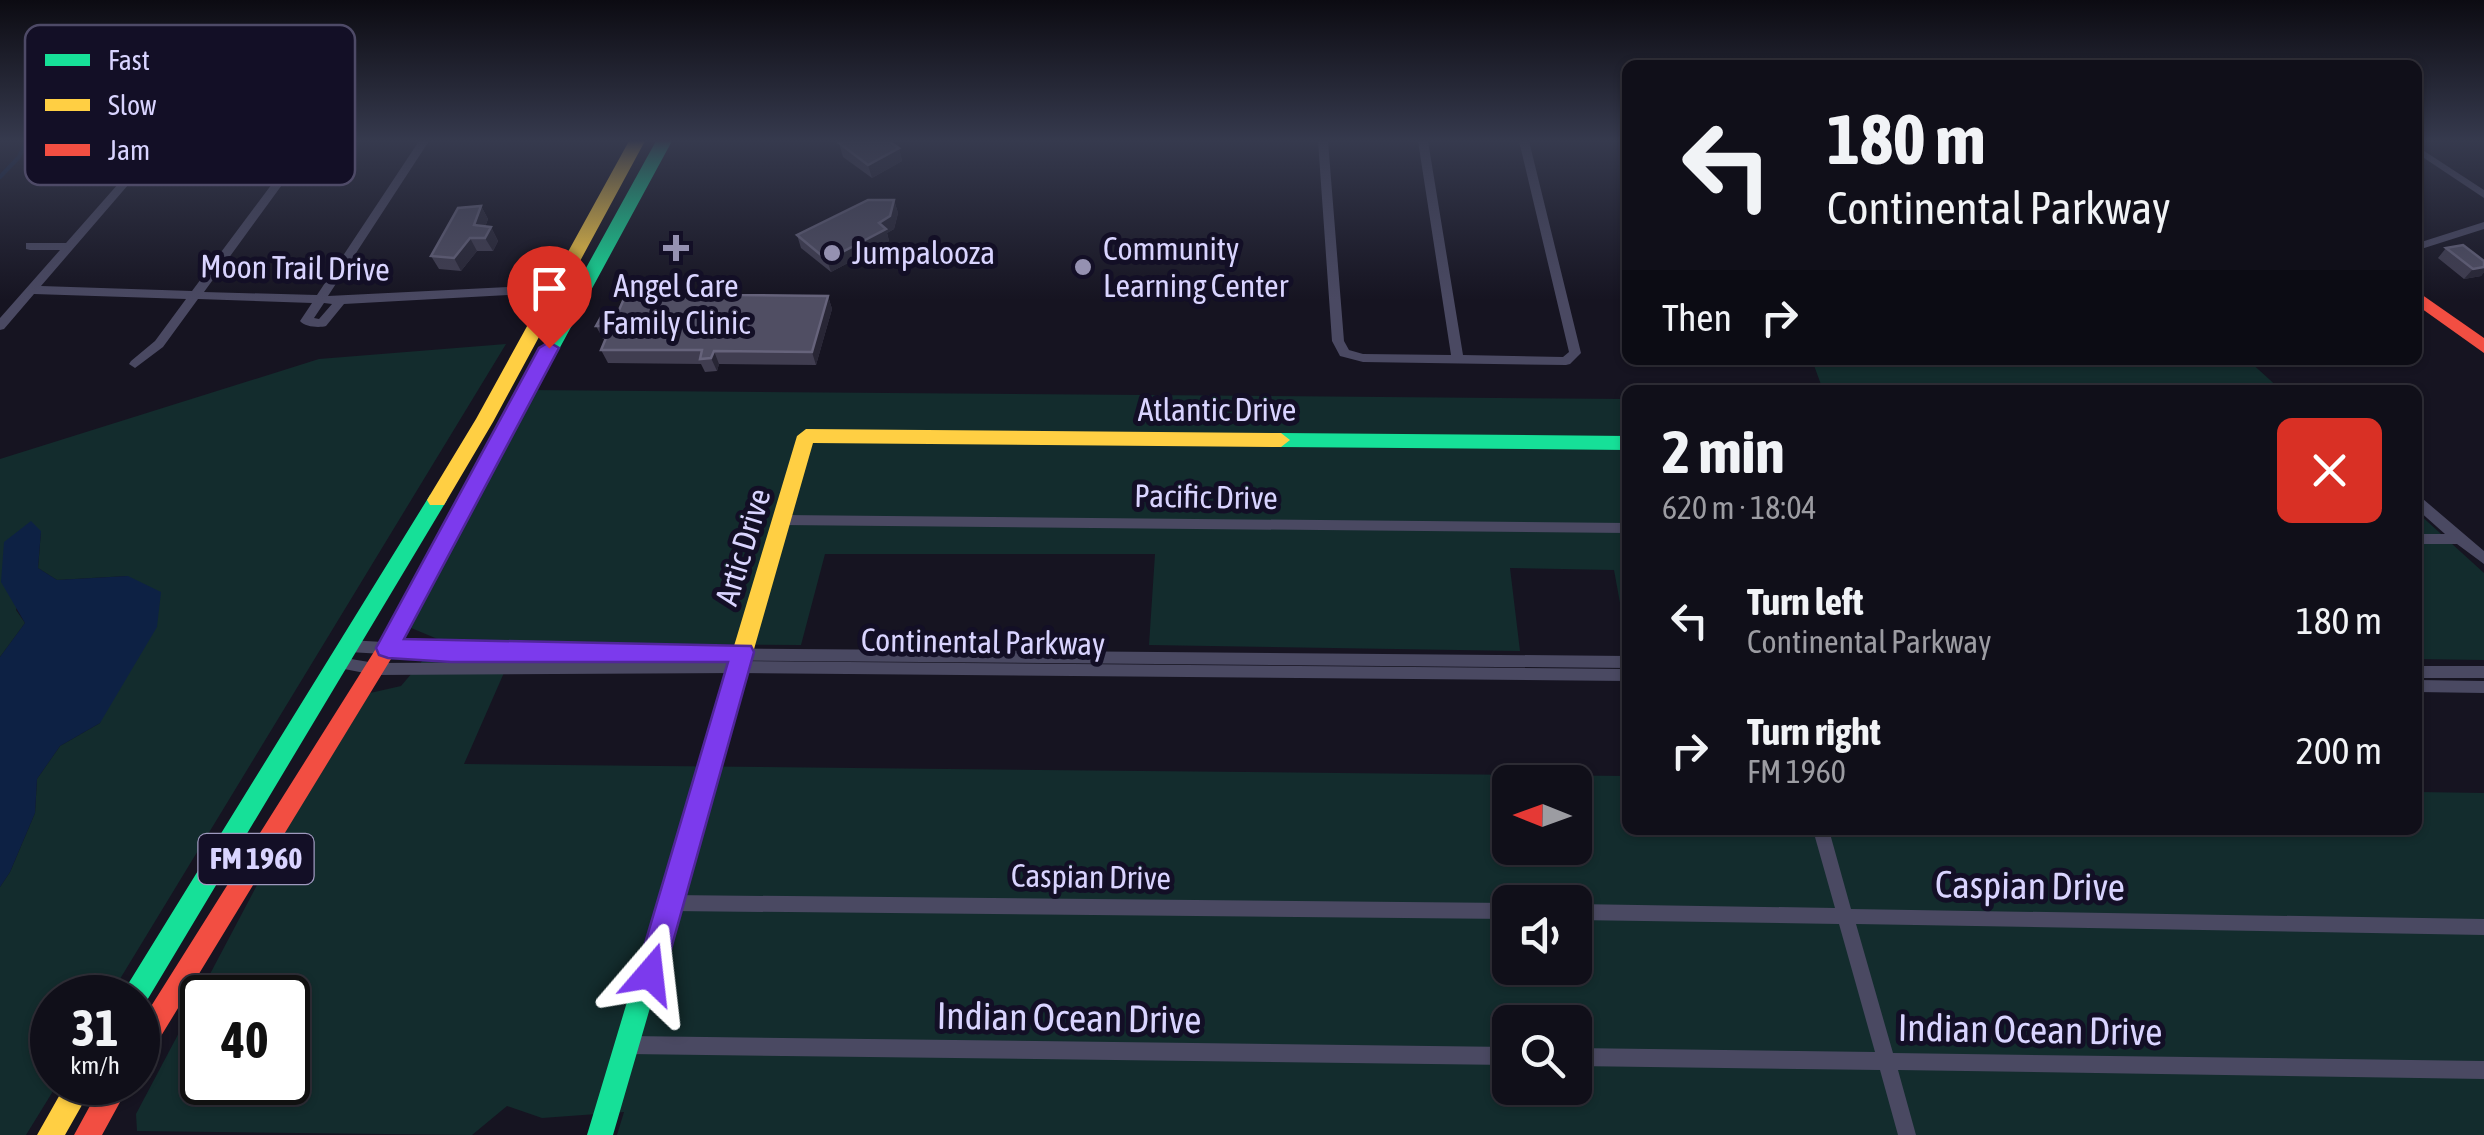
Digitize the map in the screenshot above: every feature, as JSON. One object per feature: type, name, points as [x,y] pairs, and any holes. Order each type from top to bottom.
[{"type":"main road","points":[[573,297],[580,270],[576,256],[609,194]]},
{"type":"main road","name":"FM 1960","points":[[148,975],[344,654],[573,297],[633,194]]},
{"type":"main road","name":"FM 1960","points":[[160,1015],[388,648],[561,328],[573,297]]},
{"type":"main road","points":[[2422,301],[2484,347]]},
{"type":"main road","name":"Atlantic Drive","points":[[806,436],[1622,443]]},
{"type":"main road","name":"Artic Drive","points":[[600,1135],[806,436]]},
{"type":"main road","points":[[50,1135],[68,1105]]},
{"type":"main road","points":[[87,1135],[105,1105]]},
{"type":"street","points":[[0,326],[115,194]]},
{"type":"street","points":[[136,364],[158,344],[270,194]]},
{"type":"street","points":[[341,300],[328,319],[309,324],[306,321],[389,194]]},
{"type":"street","points":[[1327,194],[1338,340],[1344,354],[1363,358],[1564,361],[1575,353],[1537,194]]},
{"type":"street","points":[[1431,194],[1458,360]]},
{"type":"street","points":[[2422,246],[2484,225]]},
{"type":"street","points":[[30,246],[69,247]]},
{"type":"street","name":"Moon Trail Drive","points":[[32,290],[196,293],[247,300],[341,300],[513,291],[573,297]]},
{"type":"street","points":[[2422,507],[2484,559]]},
{"type":"street","name":"Pacific Drive","points":[[783,520],[1622,528]]},
{"type":"street","points":[[2422,539],[2460,539]]},
{"type":"street","name":"Continental Parkway","points":[[344,654],[388,648],[740,660],[1622,676]]},
{"type":"street","name":"Continental Parkway","points":[[344,654],[375,669],[740,660],[1622,662]]},
{"type":"street","points":[[2422,672],[2484,672]]},
{"type":"street","points":[[2422,686],[2484,687]]},
{"type":"street","points":[[1821,835],[1907,1135]]},
{"type":"street","name":"Caspian Drive","points":[[671,903],[1492,912]]},
{"type":"street","name":"Caspian Drive","points":[[1592,912],[2484,927]]},
{"type":"street","name":"Indian Ocean Drive","points":[[628,1045],[1492,1056]]},
{"type":"street","name":"Indian Ocean Drive","points":[[1592,1057],[2484,1070]]},
{"type":"green space","points":[[506,344],[122,975],[30,975],[30,1105],[44,1105],[26,1135],[0,1135],[0,887],[35,813],[37,779],[60,746],[100,723],[128,576],[57,580],[38,568],[41,531],[16,610],[25,623],[0,657],[0,459],[319,359]]},
{"type":"green space","points":[[1814,365],[2254,365],[2276,385],[1821,385]]},
{"type":"green space","points":[[528,390],[1622,399],[1622,614],[1614,570],[1510,568],[1520,651],[1149,645],[1155,554],[825,554],[801,645],[517,643],[464,764],[1492,775],[1492,865],[1592,865],[1592,776],[1622,776],[1622,835],[2422,835],[2422,792],[2484,793],[2484,1135],[617,1135],[624,1112],[542,1118],[507,1106],[472,1135],[137,1131],[136,1114],[141,1105],[160,1105],[160,1069],[180,1031],[180,1105],[310,1105],[310,975],[209,975],[357,696],[401,686],[440,640],[404,625]]},
{"type":"green space","points":[[2422,517],[2484,573],[2484,660],[2422,659]]},
{"type":"water","points":[[31,521],[41,531],[38,568],[57,580],[128,576],[161,592],[157,627],[100,723],[60,746],[37,779],[35,813],[0,887],[0,657],[25,623],[1,582],[4,542]]},
{"type":"building","points":[[868,200],[894,200],[890,216],[879,223],[886,229],[827,260],[797,235]]},
{"type":"building","points":[[481,206],[474,225],[491,227],[485,238],[470,238],[454,258],[431,256],[458,208]]},
{"type":"building","points":[[2463,245],[2484,261],[2484,267],[2473,269],[2446,248]]},
{"type":"building","points":[[724,288],[737,288],[735,295],[828,296],[812,352],[714,351],[711,358],[700,359],[702,350],[601,350],[611,326],[596,326],[601,317],[616,317],[626,294],[722,295]]},
{"type":"traffic: fast","points":[[384,653],[635,194]]},
{"type":"traffic: fast","points":[[1281,440],[1622,443]]},
{"type":"traffic: fast","points":[[148,975],[437,500]]},
{"type":"traffic: fast","points":[[600,1135],[721,726]]},
{"type":"traffic: slow","points":[[437,500],[608,194]]},
{"type":"traffic: slow","points":[[721,726],[806,436],[1281,440]]},
{"type":"traffic: slow","points":[[50,1135],[68,1105]]},
{"type":"traffic: jam","points":[[2422,301],[2484,347]]},
{"type":"traffic: jam","points":[[160,1014],[384,653]]},
{"type":"traffic: jam","points":[[87,1135],[105,1105]]},
{"type":"place","name":"Angel Care Family Clinic","points":[[676,248]]},
{"type":"place","name":"Jumpalooza","points":[[832,253]]},
{"type":"place","name":"Community Learning Center","points":[[1083,267]]},
{"type":"route","points":[[549,348],[388,648],[451,652],[742,652],[650,974]]}]
